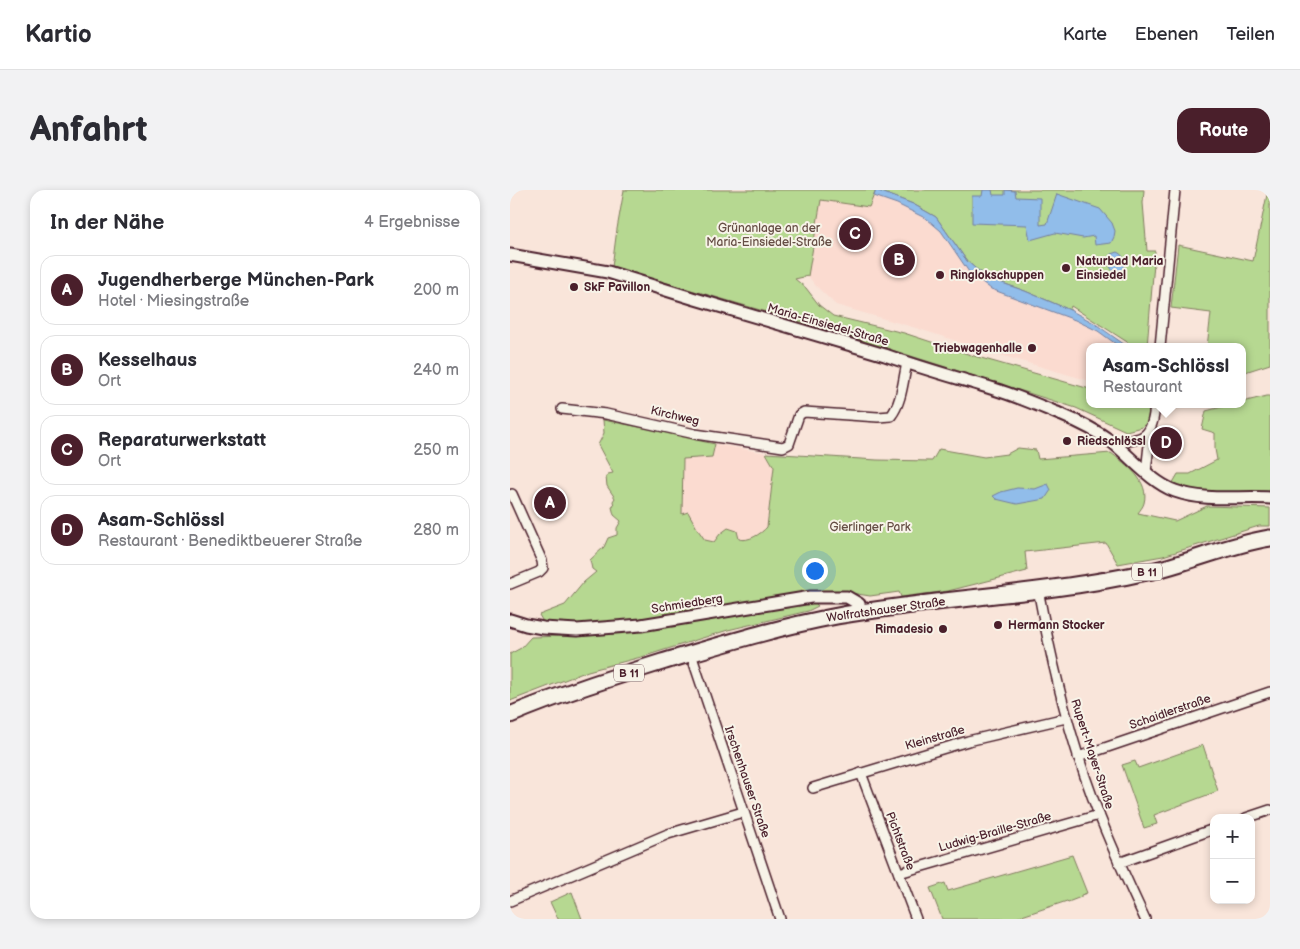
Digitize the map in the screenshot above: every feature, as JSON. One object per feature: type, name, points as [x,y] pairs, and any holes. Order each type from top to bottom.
[{"type":"main road","name":"Wolfratshauser Straße","points":[[510,715],[545,700],[691,654],[796,625],[861,612],[1092,582],[1149,572],[1229,547],[1270,538]]},
{"type":"street","points":[[1160,343],[1175,190]]},
{"type":"street","name":"Maria-Einsiedel-Straße","points":[[510,255],[608,272],[996,390],[1062,416],[1100,434],[1163,485],[1188,495],[1221,498],[1270,498]]},
{"type":"street","name":"Kirchweg","points":[[562,409],[606,414],[705,436],[783,447],[789,444],[799,415],[804,412],[878,417],[891,416],[898,404],[907,363]]},
{"type":"street","points":[[1112,442],[1136,440],[1144,436],[1152,425],[1154,408]]},
{"type":"street","points":[[1148,432],[1150,436],[1150,475]]},
{"type":"street","points":[[510,584],[539,572],[543,568],[542,561],[512,494]]},
{"type":"street","name":"Rupert-Mayer-Straße","points":[[1038,589],[1050,651],[1066,718],[1078,757],[1119,863],[1145,919]]},
{"type":"street","name":"Schmiedberg","points":[[510,620],[526,625],[560,630],[641,625],[811,596],[846,597],[859,604],[861,612]]},
{"type":"street","name":"Irschenhauser Straße","points":[[691,654],[780,919]]},
{"type":"street","name":"Schaidlerstraße","points":[[1078,757],[1270,692]]},
{"type":"street","name":"Kleinstraße","points":[[812,788],[968,741],[1066,718]]},
{"type":"street","name":"Pichtstraße","points":[[861,773],[916,919]]},
{"type":"street","points":[[1255,815],[1270,810]]},
{"type":"street","points":[[510,901],[668,834],[744,812]]},
{"type":"street","name":"Ludwig-Braille-Straße","points":[[899,872],[1099,814]]},
{"type":"street","points":[[1119,863],[1210,830]]},
{"type":"shaded area","points":[[874,196],[897,204],[927,219],[941,231],[953,250],[991,289],[1075,320],[1098,331],[1114,343],[1086,343],[1086,380],[836,305],[808,276],[821,199],[869,207]]},
{"type":"shaded area","points":[[715,444],[766,453],[774,467],[767,527],[763,532],[711,555],[682,515],[683,459],[712,457]]},
{"type":"green space","name":"Grünanlage an der Maria-Einsiedel-Straße","points":[[624,190],[876,190],[869,207],[821,200],[808,276],[795,279],[806,288],[819,305],[833,316],[904,333],[974,356],[1086,388],[1086,408],[1149,408],[1148,421],[1142,427],[1126,431],[1076,408],[822,328],[612,267]]},
{"type":"green space","name":"Naturbad Maria Einsiedel","points":[[876,190],[1144,190],[1143,203],[1147,251],[1155,251],[1147,343],[1129,343],[1071,306],[1070,310],[991,279],[967,261],[936,217],[913,204]]},
{"type":"green space","points":[[1268,190],[1270,190],[1270,364],[1246,372],[1246,343],[1207,343],[1211,313],[1171,308],[1178,245],[1253,261]]},
{"type":"green space","points":[[1270,396],[1270,495],[1204,493],[1171,486],[1178,474],[1190,474],[1217,460],[1215,433],[1202,429],[1206,411],[1218,408],[1246,408],[1246,401]]},
{"type":"green space","name":"Gierlinger Park","points":[[603,420],[687,436],[715,444],[712,457],[683,459],[682,514],[688,512],[705,540],[714,542],[728,528],[737,531],[739,539],[743,540],[754,537],[767,527],[774,467],[766,453],[877,460],[932,461],[939,449],[984,457],[1007,454],[1018,448],[1036,450],[1038,459],[1111,453],[1123,462],[1140,480],[1145,495],[1144,503],[1138,513],[1175,521],[1207,506],[1270,508],[1270,526],[1259,526],[1163,556],[1118,564],[1106,543],[1025,552],[1027,571],[948,591],[901,597],[899,592],[870,596],[845,592],[658,618],[620,622],[545,625],[539,615],[565,605],[584,582],[596,572],[592,569],[590,560],[604,547],[608,538],[617,535],[617,528],[621,521],[614,515],[612,507],[614,506],[613,501],[615,498],[607,486],[606,477],[608,474],[613,473],[598,445],[604,433]]},
{"type":"green space","points":[[814,602],[818,606],[808,611],[728,630],[645,656],[588,671],[510,701],[510,654],[521,648],[531,637],[651,629]]},
{"type":"green space","points":[[1203,745],[1218,791],[1154,815],[1157,824],[1144,828],[1122,765],[1135,761],[1138,768]]},
{"type":"green space","points":[[1072,855],[1087,893],[1068,902],[1013,919],[942,919],[930,888],[945,883],[948,891]]},
{"type":"green space","points":[[572,892],[582,919],[558,919],[550,902]]},
{"type":"water","points":[[876,190],[913,204],[936,217],[967,261],[976,269],[991,279],[1070,310],[1094,323],[1122,343],[1114,343],[1098,331],[1075,320],[991,289],[969,272],[941,231],[927,219],[897,204],[874,196]]},
{"type":"water","points":[[983,190],[992,190],[993,195],[1005,195],[1005,190],[1015,191],[1016,197],[1040,198],[1040,225],[1047,224],[1057,194],[1100,209],[1112,223],[1115,231],[1114,237],[1111,243],[1095,245],[1094,236],[1083,238],[1055,233],[1030,240],[1027,225],[972,223],[972,196],[982,196]]},
{"type":"water","points":[[1117,252],[1124,258],[1125,264],[1121,272],[1116,273],[1111,268],[1109,256]]},
{"type":"water","points":[[1048,484],[1051,490],[1045,499],[1017,504],[996,499],[993,496],[1017,488],[1035,489]]},
{"type":"place","name":"Reparaturwerkstatt","points":[[855,234]]},
{"type":"place","name":"Kesselhaus","points":[[899,260]]},
{"type":"place","name":"Naturbad Maria Einsiedel","points":[[1066,268]]},
{"type":"place","name":"Ringlokschuppen","points":[[940,275]]},
{"type":"place","name":"SkF Pavillon","points":[[574,287]]},
{"type":"place","name":"Triebwagenhalle","points":[[1032,348]]},
{"type":"place","name":"Riedschlössl","points":[[1067,441]]},
{"type":"place","name":"Asam-Schlössl","points":[[1166,443]]},
{"type":"place","name":"Jugendherberge München-Park","points":[[550,503]]},
{"type":"place","name":"Hermann Stocker","points":[[998,625]]},
{"type":"place","name":"Rimadesio","points":[[943,629]]}]
